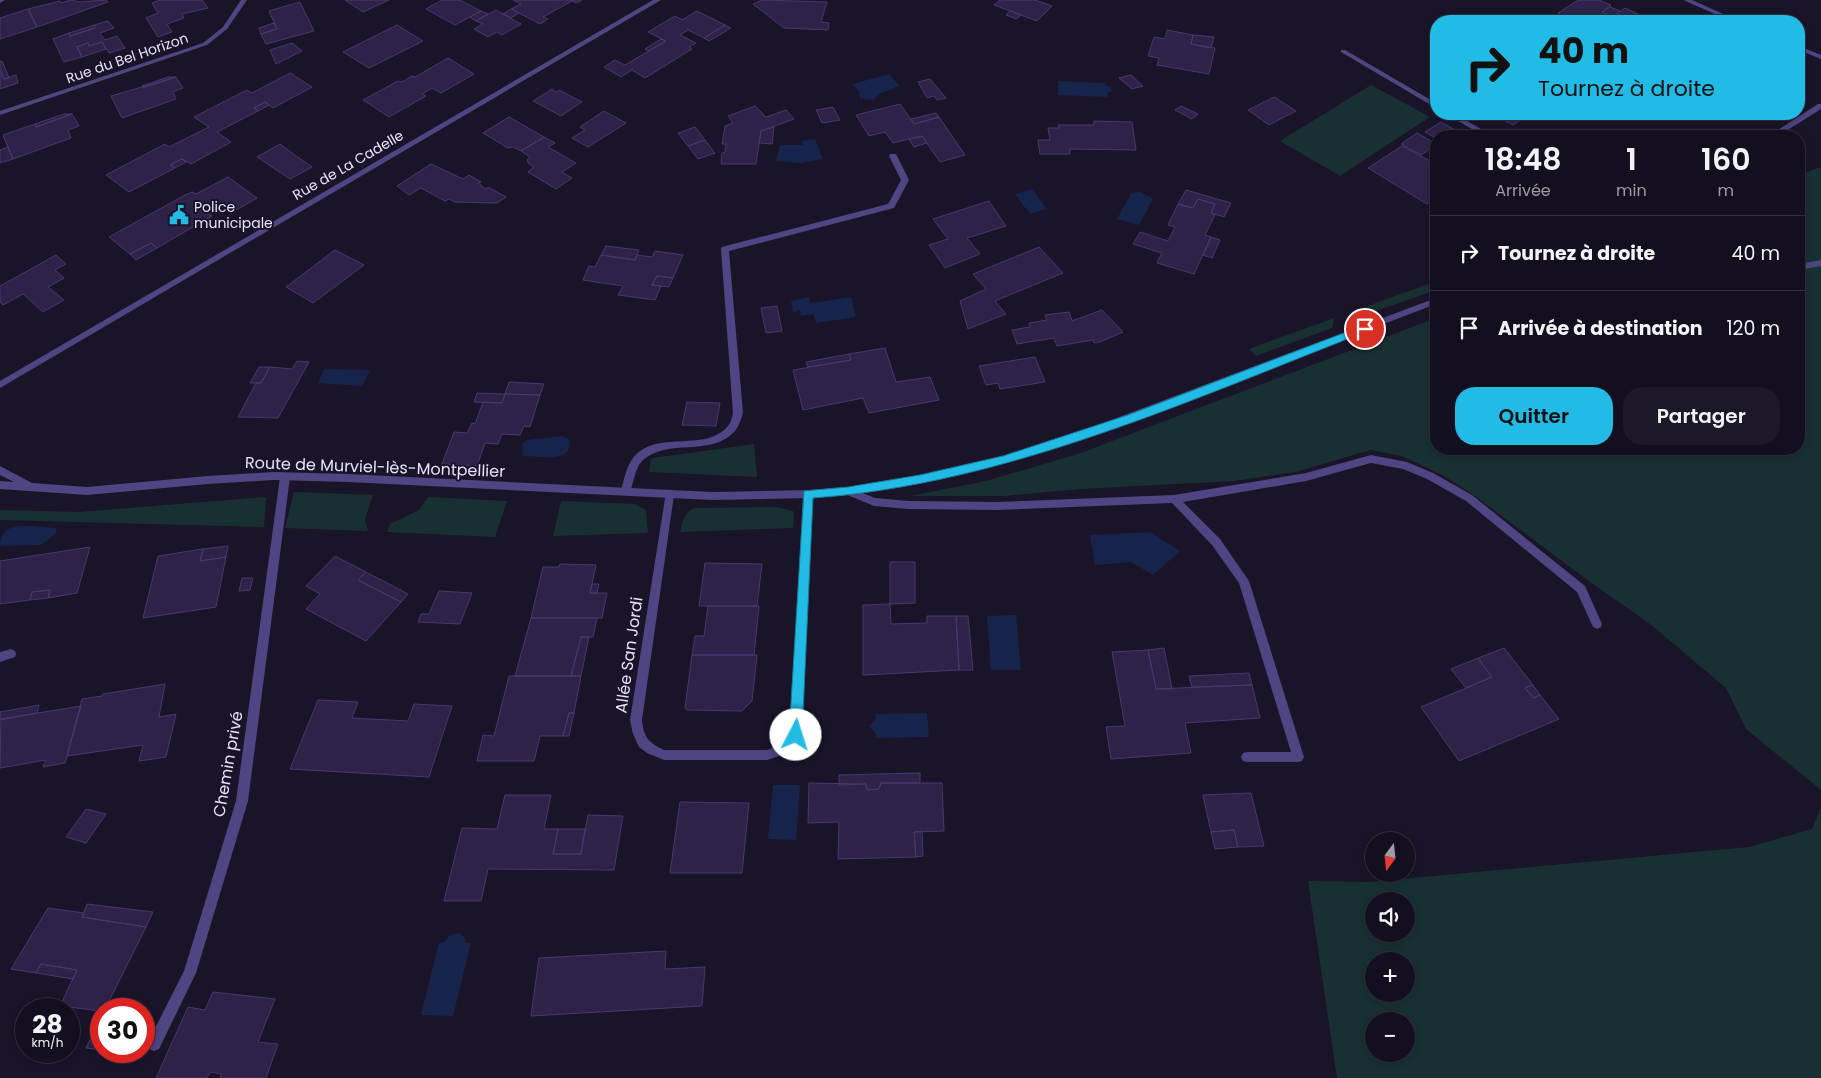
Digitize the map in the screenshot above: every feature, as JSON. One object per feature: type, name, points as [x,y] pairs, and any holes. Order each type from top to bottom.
[{"type":"street","name":"Rue du Bel Horizon","points":[[0,114],[205,44],[225,28],[244,0]]},
{"type":"street","name":"Rue de La Cadelle","points":[[0,385],[658,0]]},
{"type":"street","points":[[1686,0],[1722,15]]},
{"type":"street","points":[[1805,50],[1821,57]]},
{"type":"street","points":[[1343,51],[1430,102]]},
{"type":"street","points":[[1805,116],[1821,106]]},
{"type":"street","points":[[1461,120],[1478,130]]},
{"type":"street","points":[[1783,130],[1799,120]]},
{"type":"street","points":[[626,492],[634,464],[639,457],[660,448],[716,439],[732,431],[737,423],[738,412],[725,249],[892,206],[905,180],[893,156]]},
{"type":"street","points":[[1805,266],[1821,263]]},
{"type":"street","name":"Route de Murviel-lès-Montpellier","points":[[0,485],[87,491],[241,477],[285,477],[375,479],[669,495],[808,494],[848,491],[920,479],[1003,460],[1085,434],[1430,304]]},
{"type":"street","points":[[848,491],[874,502],[919,505],[997,506],[1174,499],[1306,477],[1371,459],[1404,465],[1430,476],[1469,498],[1582,589],[1597,624]]},
{"type":"street","name":"Route de Murviel-lès-Montpellier","points":[[0,470],[33,487]]},
{"type":"street","name":"Chemin privé","points":[[155,1042],[190,973],[242,801],[285,477]]},
{"type":"street","name":"Allée San Jordi","points":[[669,495],[636,720],[638,736],[648,748],[664,755],[767,755],[787,748],[796,735],[808,494]]},
{"type":"street","points":[[1174,499],[1216,542],[1244,581],[1298,757],[1247,757]]},
{"type":"green space","points":[[1371,85],[1430,117],[1340,176],[1280,141]]},
{"type":"green space","points":[[1821,167],[1821,790],[1746,729],[1726,688],[1650,624],[1475,496],[1444,476],[1402,456],[1371,450],[1295,472],[1234,481],[1080,489],[1005,496],[910,496],[986,481],[1078,454],[1430,320],[1430,455],[1805,455],[1805,173]]},
{"type":"green space","points":[[1430,283],[1430,292],[1353,319],[1351,312]]},
{"type":"green space","points":[[1334,318],[1332,328],[1256,356],[1249,349]]},
{"type":"green space","points":[[754,444],[757,477],[649,472],[653,458]]},
{"type":"green space","points":[[294,492],[373,495],[365,519],[368,531],[285,528]]},
{"type":"green space","points":[[266,497],[264,527],[0,520],[0,510],[79,512]]},
{"type":"green space","points":[[428,497],[507,501],[495,537],[387,532],[390,524],[419,510]]},
{"type":"green space","points":[[561,501],[635,504],[646,510],[648,533],[553,536]]},
{"type":"green space","points":[[777,507],[793,511],[793,528],[680,532],[686,515],[694,508]]},
{"type":"green space","points":[[1821,807],[1821,1078],[1337,1078],[1308,881],[1415,882],[1415,878],[1749,847],[1812,829]]},
{"type":"water","points":[[890,74],[899,86],[879,94],[873,100],[860,99],[859,91],[852,84]]},
{"type":"water","points":[[1058,81],[1105,83],[1112,91],[1107,93],[1107,97],[1058,95]]},
{"type":"water","points":[[815,139],[823,159],[801,163],[776,161],[780,145],[803,145],[802,141]]},
{"type":"water","points":[[1032,189],[1047,209],[1030,214],[1015,194]]},
{"type":"water","points":[[1140,192],[1153,199],[1139,225],[1117,219],[1131,193]]},
{"type":"water","points":[[809,297],[811,303],[851,297],[856,317],[816,323],[813,314],[801,316],[800,310],[793,312],[791,301]]},
{"type":"water","points":[[324,369],[370,370],[362,386],[318,383]]},
{"type":"water","points":[[562,436],[569,439],[569,447],[567,452],[561,455],[538,457],[524,456],[522,453],[523,443],[527,440]]},
{"type":"water","points":[[16,527],[56,528],[56,533],[39,545],[0,546],[1,539],[6,530]]},
{"type":"water","points":[[1150,532],[1180,551],[1153,575],[1131,562],[1095,565],[1090,535]]},
{"type":"water","points":[[1016,615],[1021,670],[991,670],[987,616]]},
{"type":"water","points":[[927,713],[929,737],[876,738],[876,734],[869,726],[876,719],[875,714]]},
{"type":"water","points":[[773,785],[800,785],[796,840],[768,839]]},
{"type":"water","points":[[459,933],[464,937],[466,943],[471,943],[453,1016],[421,1015],[439,943],[444,942],[449,936]]},
{"type":"building","points":[[71,0],[79,2],[106,0],[108,2],[37,27],[28,9],[60,1],[61,3]]},
{"type":"building","points":[[160,0],[202,0],[208,8],[182,14],[184,18],[167,24],[172,32],[158,37],[146,18],[158,13],[152,3]]},
{"type":"building","points":[[345,0],[389,0],[363,12]]},
{"type":"building","points":[[442,0],[460,0],[481,11],[455,25],[426,9]]},
{"type":"building","points":[[513,0],[582,0],[577,3],[572,1],[543,17],[548,19],[540,24],[511,9],[521,4]]},
{"type":"building","points":[[762,0],[827,2],[821,22],[829,23],[828,30],[784,28],[753,4]]},
{"type":"building","points":[[1000,0],[1035,0],[1052,6],[1037,21],[994,5]]},
{"type":"building","points":[[1599,0],[1611,5],[1602,12],[1609,15],[1559,15],[1560,14],[1558,13],[1577,1]]},
{"type":"building","points":[[300,2],[314,31],[266,44],[261,34],[277,29],[269,11]]},
{"type":"building","points":[[1610,7],[1620,11],[1615,15],[1602,12]]},
{"type":"building","points":[[1625,8],[1638,14],[1636,15],[1616,15]]},
{"type":"building","points":[[28,9],[37,27],[0,39],[0,18]]},
{"type":"building","points":[[511,9],[519,13],[511,18],[503,14]]},
{"type":"building","points":[[496,10],[521,24],[502,35],[497,32],[488,37],[474,29],[483,24],[476,21]]},
{"type":"building","points":[[481,11],[488,14],[476,21],[470,17]]},
{"type":"building","points":[[697,11],[725,25],[704,38],[688,30],[680,35],[696,43],[689,47],[692,49],[645,78],[632,70],[621,77],[604,67],[615,60],[625,65],[666,41],[648,32],[675,16],[682,20]]},
{"type":"building","points":[[1010,11],[1021,15],[1016,19],[1006,15]]},
{"type":"building","points":[[108,21],[114,28],[100,33],[105,40],[117,36],[125,48],[109,53],[102,42],[89,46],[88,43],[77,47],[82,57],[64,62],[53,39],[69,33],[70,36],[95,28],[94,25]]},
{"type":"building","points":[[274,23],[277,29],[261,34],[259,28]]},
{"type":"building","points":[[94,25],[95,28],[70,36],[69,33]]},
{"type":"building","points":[[397,25],[423,41],[369,68],[343,52]]},
{"type":"building","points":[[725,25],[731,28],[709,41],[704,38]]},
{"type":"building","points":[[1167,30],[1193,35],[1191,44],[1215,48],[1209,74],[1157,65],[1159,58],[1148,56],[1154,37],[1165,39]]},
{"type":"building","points":[[1193,35],[1214,37],[1211,48],[1191,44]]},
{"type":"building","points":[[661,39],[666,41],[649,51],[645,49]]},
{"type":"building","points":[[102,42],[106,49],[82,57],[77,47],[88,43],[89,46]]},
{"type":"building","points":[[292,43],[302,51],[276,64],[270,50]]},
{"type":"building","points":[[448,58],[474,74],[441,93],[432,88],[422,94],[426,96],[389,117],[363,100],[398,81],[402,82],[412,76],[415,77]]},
{"type":"building","points":[[0,61],[2,61],[9,78],[4,79],[0,69]]},
{"type":"building","points":[[0,69],[4,79],[16,75],[18,83],[0,89]]},
{"type":"building","points":[[290,73],[312,87],[273,108],[265,102],[254,108],[258,111],[217,132],[231,142],[191,164],[182,159],[170,165],[175,168],[129,192],[106,175],[165,144],[169,147],[209,127],[194,117],[247,90],[252,93]]},
{"type":"building","points":[[1131,75],[1143,86],[1132,89],[1119,78]]},
{"type":"building","points":[[168,77],[176,77],[143,88],[142,86]]},
{"type":"building","points":[[176,77],[183,88],[173,92],[176,99],[122,118],[111,96]]},
{"type":"building","points":[[930,79],[946,98],[937,100],[934,96],[927,98],[918,82]]},
{"type":"building","points":[[552,89],[556,92],[559,90],[582,102],[561,116],[533,101]]},
{"type":"building","points":[[1274,97],[1296,111],[1269,125],[1248,110]]},
{"type":"building","points":[[265,102],[269,105],[258,111],[254,108]]},
{"type":"building","points":[[900,104],[914,124],[939,117],[965,155],[940,162],[922,136],[893,143],[885,132],[869,136],[856,115]]},
{"type":"building","points":[[755,106],[766,117],[786,110],[794,119],[761,131],[756,164],[721,164],[722,153],[725,152],[726,144],[722,144],[725,126],[733,123],[728,116]]},
{"type":"building","points":[[1181,106],[1198,114],[1192,119],[1175,110]]},
{"type":"building","points":[[833,107],[840,120],[822,123],[816,110]]},
{"type":"building","points":[[604,111],[626,123],[588,147],[572,138],[585,130],[580,127]]},
{"type":"building","points":[[936,113],[939,117],[914,124],[911,119]]},
{"type":"building","points":[[64,114],[72,114],[36,127],[35,124]]},
{"type":"building","points":[[72,114],[79,126],[68,130],[71,138],[13,159],[3,135],[35,124],[36,127]]},
{"type":"building","points":[[509,117],[544,137],[521,151],[513,147],[508,148],[483,133]]},
{"type":"building","points":[[1503,120],[1521,120],[1513,125]]},
{"type":"building","points":[[1094,121],[1132,122],[1136,150],[1070,149],[1070,154],[1040,154],[1038,140],[1050,140],[1048,128],[1059,128],[1058,125],[1094,125]]},
{"type":"building","points":[[1441,122],[1455,130],[1430,130],[1430,135],[1425,132]]},
{"type":"building","points":[[695,127],[705,140],[688,146],[678,133]]},
{"type":"building","points":[[774,127],[772,144],[759,143],[761,131]]},
{"type":"building","points":[[1417,133],[1430,141],[1430,149],[1421,155],[1401,144]]},
{"type":"building","points":[[922,136],[927,143],[914,147],[909,139]]},
{"type":"building","points":[[544,137],[555,143],[548,147],[576,163],[562,172],[572,178],[556,189],[528,172],[534,167],[527,160],[530,157],[521,151]]},
{"type":"building","points":[[705,140],[715,153],[698,159],[688,146]]},
{"type":"building","points":[[280,144],[312,167],[290,179],[257,157]]},
{"type":"building","points":[[1402,146],[1430,161],[1430,202],[1427,204],[1368,168]]},
{"type":"building","points":[[8,147],[13,159],[0,163],[0,150]]},
{"type":"building","points":[[182,159],[186,162],[175,168],[170,165]]},
{"type":"building","points":[[431,164],[463,179],[469,175],[481,182],[478,183],[486,189],[488,187],[506,197],[497,203],[455,202],[449,199],[445,201],[421,188],[409,195],[397,186]]},
{"type":"building","name":"Police municipale","points":[[228,177],[257,198],[231,213],[222,207],[209,215],[212,216],[157,248],[151,243],[130,254],[109,237],[185,195],[192,192],[196,194]]},
{"type":"building","points":[[1186,190],[1231,203],[1224,217],[1211,213],[1215,204],[1198,199],[1193,208],[1178,204]]},
{"type":"building","points":[[1198,199],[1215,204],[1211,213],[1215,215],[1205,235],[1211,237],[1194,274],[1157,263],[1162,253],[1133,244],[1140,232],[1168,241],[1175,227],[1168,225],[1178,204],[1193,208]]},
{"type":"building","points":[[989,201],[1006,226],[967,238],[980,254],[945,268],[929,245],[948,239],[933,219]]},
{"type":"building","points":[[1211,237],[1220,240],[1212,258],[1203,255]]},
{"type":"building","points":[[151,243],[157,248],[136,260],[130,254]]},
{"type":"building","points":[[606,246],[639,250],[635,260],[601,255]]},
{"type":"building","points":[[1039,247],[1063,273],[995,301],[1006,314],[968,329],[960,301],[986,289],[973,274]]},
{"type":"building","points":[[335,250],[364,265],[313,303],[286,287]]},
{"type":"building","points":[[655,251],[683,255],[673,278],[657,276],[652,285],[661,286],[655,300],[618,295],[623,286],[583,280],[589,266],[595,267],[601,255],[635,260],[637,255],[652,257]]},
{"type":"building","points":[[56,255],[66,264],[55,270],[64,278],[48,287],[64,300],[43,312],[23,294],[3,305],[0,302],[0,286]]},
{"type":"building","points":[[657,276],[673,278],[669,287],[652,285]]},
{"type":"building","points":[[777,306],[782,331],[766,333],[761,308]]},
{"type":"building","points":[[1102,310],[1123,332],[1100,342],[1094,343],[1093,340],[1057,346],[1054,338],[1017,344],[1012,330],[1030,327],[1029,323],[1047,320],[1045,315],[1069,312],[1072,321]]},
{"type":"building","points":[[885,348],[896,382],[930,377],[939,400],[869,413],[863,398],[803,410],[793,370],[851,360],[849,354]]},
{"type":"building","points":[[849,354],[851,360],[808,367],[806,362]]},
{"type":"building","points":[[1035,357],[1045,382],[1000,389],[998,383],[986,385],[979,366]]},
{"type":"building","points":[[297,361],[309,362],[278,418],[238,417],[256,383],[261,383],[270,367],[292,369]]},
{"type":"building","points":[[259,367],[270,367],[261,383],[250,383]]},
{"type":"building","points":[[509,382],[544,384],[540,395],[505,394]]},
{"type":"building","points":[[477,393],[505,394],[502,403],[474,402]]},
{"type":"building","points":[[505,394],[540,395],[530,427],[524,426],[520,435],[502,434],[498,444],[485,443],[477,466],[442,464],[454,432],[467,433],[472,423],[475,424],[483,402],[502,403]]},
{"type":"building","points":[[687,402],[720,403],[716,426],[682,425]]},
{"type":"building","points":[[228,546],[226,557],[200,561],[203,549]]},
{"type":"building","points":[[90,547],[77,593],[48,598],[50,590],[32,592],[30,600],[0,604],[0,561]]},
{"type":"building","points":[[203,549],[200,561],[226,557],[216,607],[143,618],[158,556]]},
{"type":"building","points":[[335,556],[366,572],[358,580],[401,602],[366,641],[306,609],[320,594],[306,586]]},
{"type":"building","points":[[890,562],[915,562],[915,603],[890,604]]},
{"type":"building","points":[[705,563],[762,564],[757,606],[699,606]]},
{"type":"building","points":[[560,564],[596,565],[590,593],[607,593],[602,618],[531,618],[543,567],[559,567]]},
{"type":"building","points":[[366,572],[408,594],[401,602],[358,580]]},
{"type":"building","points":[[242,578],[253,578],[250,590],[239,591]]},
{"type":"building","points":[[592,584],[599,584],[597,593],[590,593]]},
{"type":"building","points":[[50,590],[48,598],[30,600],[32,592]]},
{"type":"building","points":[[439,591],[472,593],[460,624],[418,622],[421,614],[429,614]]},
{"type":"building","points":[[890,604],[891,624],[927,623],[927,616],[956,616],[959,670],[863,675],[863,605]]},
{"type":"building","points":[[708,606],[759,606],[754,655],[692,655],[695,636],[704,636]]},
{"type":"building","points":[[956,616],[968,616],[973,670],[959,670]]},
{"type":"building","points":[[531,618],[597,618],[593,637],[581,637],[571,676],[515,676]]},
{"type":"building","points":[[581,637],[589,637],[581,676],[571,676]]},
{"type":"building","points":[[1164,648],[1172,689],[1156,689],[1148,650]]},
{"type":"building","points":[[1504,648],[1533,685],[1525,688],[1534,698],[1540,695],[1559,719],[1459,761],[1421,707],[1492,677],[1478,658]]},
{"type":"building","points":[[1148,650],[1156,689],[1252,685],[1260,718],[1185,723],[1191,753],[1111,759],[1106,727],[1125,726],[1112,652]]},
{"type":"building","points":[[692,655],[757,655],[752,701],[742,711],[687,710],[685,708]]},
{"type":"building","points":[[1478,658],[1492,677],[1466,688],[1451,669]]},
{"type":"building","points":[[1249,673],[1252,685],[1192,687],[1189,676]]},
{"type":"building","points":[[509,676],[581,676],[574,713],[569,713],[563,736],[540,736],[534,761],[477,761],[483,735],[494,736]]},
{"type":"building","points":[[165,684],[159,717],[176,714],[166,757],[139,761],[143,745],[67,756],[82,699]]},
{"type":"building","points":[[1533,685],[1540,695],[1534,698],[1525,688]]},
{"type":"building","points":[[318,700],[358,702],[352,718],[408,721],[414,704],[452,706],[429,777],[290,769]]},
{"type":"building","points":[[39,705],[37,713],[0,720],[0,712]]},
{"type":"building","points":[[81,706],[65,763],[43,767],[46,760],[0,768],[1,719]]},
{"type":"building","points":[[569,713],[574,713],[569,736],[563,736]]},
{"type":"building","points":[[920,773],[920,783],[881,783],[879,789],[867,790],[866,784],[839,785],[839,775]]},
{"type":"building","points":[[809,783],[866,784],[867,790],[879,789],[881,783],[942,783],[944,831],[914,832],[916,857],[838,859],[839,822],[808,823]]},
{"type":"building","points":[[1251,793],[1264,846],[1238,847],[1234,830],[1211,832],[1203,795]]},
{"type":"building","points":[[505,795],[551,795],[544,829],[558,829],[553,854],[581,854],[588,815],[623,816],[614,870],[488,869],[481,901],[444,901],[462,828],[497,829]]},
{"type":"building","points":[[680,802],[749,803],[742,873],[670,873]]},
{"type":"building","points":[[86,809],[106,814],[86,843],[66,837]]},
{"type":"building","points":[[558,829],[585,829],[581,854],[553,854]]},
{"type":"building","points":[[1234,830],[1238,847],[1215,849],[1211,832]]},
{"type":"building","points":[[922,831],[923,856],[916,857],[914,832]]},
{"type":"building","points":[[87,904],[153,912],[146,927],[82,917]]},
{"type":"building","points":[[48,908],[84,913],[82,917],[146,927],[110,998],[90,998],[90,1010],[80,1008],[80,998],[64,998],[77,970],[41,964],[36,973],[11,969]]},
{"type":"building","points":[[666,951],[665,969],[705,967],[702,1006],[531,1016],[539,958]]},
{"type":"building","points":[[41,964],[77,970],[73,979],[36,973]]},
{"type":"building","points":[[213,992],[275,999],[258,1042],[278,1044],[266,1078],[220,1078],[222,1074],[210,1072],[207,1078],[156,1078],[188,1007],[205,1010]]},
{"type":"building","points":[[90,1040],[90,1049],[86,1048]]},
{"type":"place","name":"Police municipale","points":[[179,215]]},
{"type":"route","points":[[796,735],[808,494],[848,491],[920,479],[1003,460],[1132,418],[1365,329]]}]
